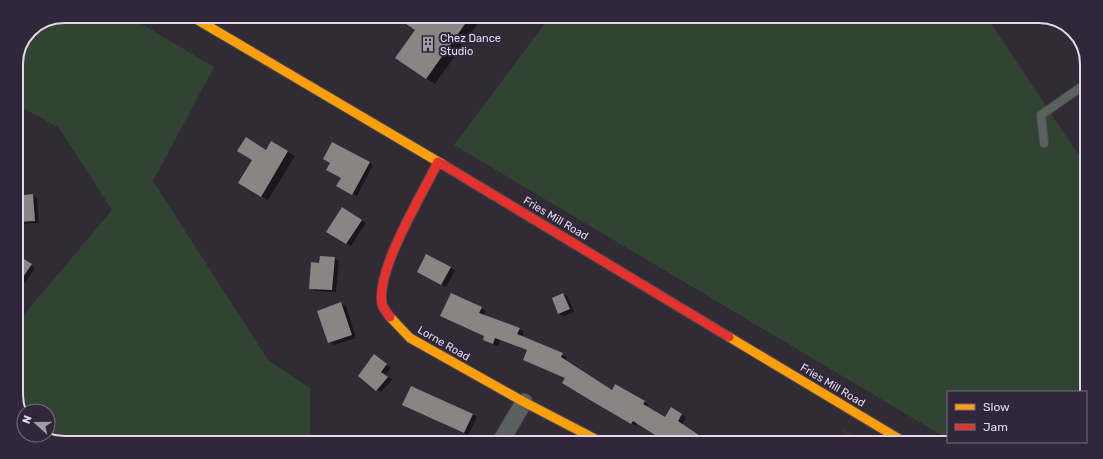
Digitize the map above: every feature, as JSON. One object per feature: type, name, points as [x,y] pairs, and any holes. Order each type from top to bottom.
[{"type":"main road","name":"Fries Mill Road","points":[[204,23],[896,436]]},
{"type":"main road","name":"Lorne Road","points":[[438,162],[389,259],[382,285],[382,305],[393,321],[410,338],[524,402],[589,436]]},
{"type":"street","points":[[504,436],[524,402]]},
{"type":"lane","points":[[1044,143],[1041,115],[1080,88]]},
{"type":"shaded area","points":[[842,427],[858,436],[841,436]]},
{"type":"green space","points":[[64,23],[140,23],[214,67],[153,181],[268,360],[310,388],[310,436],[64,436],[56,435],[56,403],[24,403],[23,316],[112,210],[59,128],[23,108],[24,54],[27,46],[37,33],[48,26]]},
{"type":"green space","points":[[545,23],[991,23],[1080,157],[1080,391],[947,391],[947,436],[943,436],[454,145]]},
{"type":"building","name":"Chez Dance Studio","points":[[466,23],[426,79],[395,58],[415,30],[406,24]]},
{"type":"building","points":[[246,137],[266,150],[271,141],[288,151],[261,197],[238,183],[252,160],[237,151]]},
{"type":"building","points":[[332,142],[370,162],[352,195],[336,186],[341,178],[326,170],[330,163],[323,159]]},
{"type":"building","points":[[33,194],[35,221],[23,222],[23,195]]},
{"type":"building","points":[[342,207],[362,220],[346,244],[326,232]]},
{"type":"building","points":[[426,254],[451,267],[441,285],[417,272]]},
{"type":"building","points":[[320,256],[335,257],[332,290],[309,289],[311,262],[319,263]]},
{"type":"building","points":[[23,258],[32,264],[23,277]]},
{"type":"building","points":[[451,293],[482,307],[479,313],[520,328],[517,334],[563,353],[561,357],[612,390],[615,384],[645,401],[643,404],[665,417],[671,407],[682,414],[678,421],[700,436],[657,436],[633,421],[631,424],[562,383],[565,378],[523,360],[527,350],[495,338],[493,344],[483,340],[484,336],[440,316]]},
{"type":"building","points":[[563,293],[570,309],[558,314],[552,298]]},
{"type":"building","points":[[341,302],[352,335],[328,343],[317,311]]},
{"type":"building","points":[[374,354],[387,364],[381,372],[388,377],[376,391],[358,376]]},
{"type":"building","points":[[411,386],[473,414],[464,433],[402,405]]},
{"type":"traffic: slow","points":[[203,23],[442,164]]},
{"type":"traffic: slow","points":[[390,317],[410,338],[524,402],[589,436]]},
{"type":"traffic: slow","points":[[729,337],[894,436]]},
{"type":"traffic: jam","points":[[390,317],[382,304],[382,289],[386,272],[402,232],[438,162]]},
{"type":"traffic: jam","points":[[442,164],[729,337]]},
{"type":"place","name":"Chez Dance Studio","points":[[428,44]]}]
